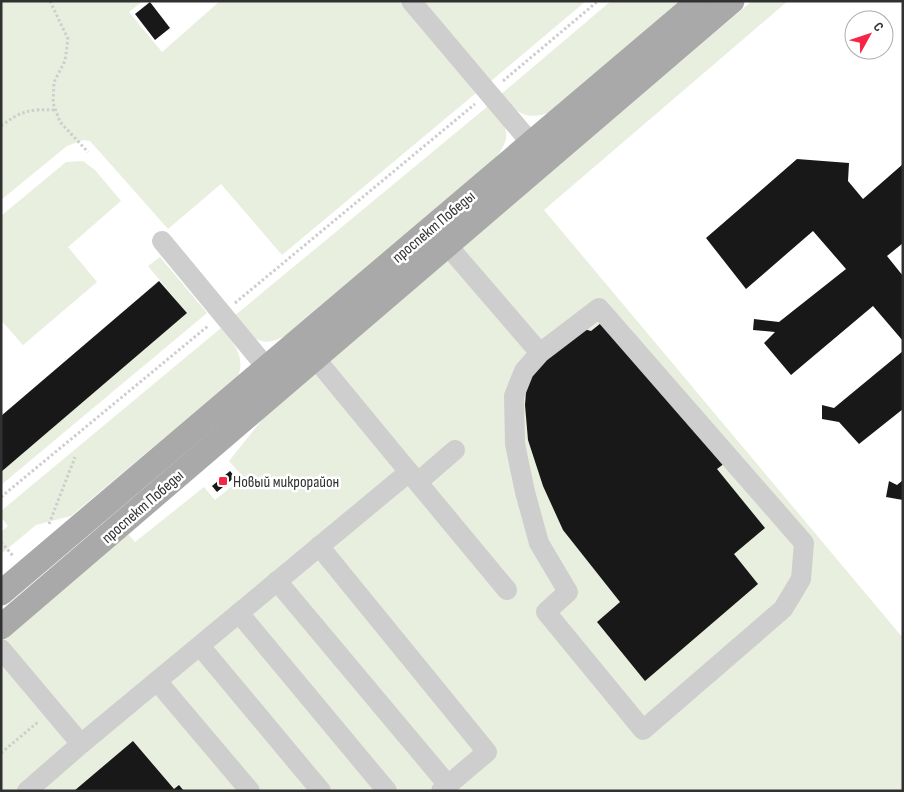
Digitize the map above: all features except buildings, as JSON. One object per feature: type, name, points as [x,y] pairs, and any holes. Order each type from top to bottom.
[{"type":"main road","name":"проспект Победы","points":[[1,593],[275,377],[315,358],[447,245],[538,152],[699,1]]},
{"type":"main road","name":"проспект Победы","points":[[1,627],[275,377],[538,152],[732,1]]},
{"type":"lane","points":[[411,1],[538,152]]},
{"type":"lane","points":[[162,241],[275,377]]},
{"type":"lane","points":[[447,245],[540,353]]},
{"type":"lane","points":[[599,308],[804,543],[802,579],[783,609],[643,730],[546,612],[568,592],[539,543],[525,492],[515,444],[514,396],[524,371],[540,353],[599,308]]},
{"type":"lane","points":[[315,358],[507,590]]},
{"type":"lane","points":[[27,791],[319,546],[413,477],[455,450]]},
{"type":"lane","points":[[277,581],[445,788],[487,752],[319,546]]},
{"type":"lane","points":[[239,613],[387,791]]},
{"type":"lane","points":[[200,646],[321,791]]},
{"type":"lane","points":[[1,649],[81,744]]},
{"type":"lane","points":[[157,681],[250,791]]},
{"type":"path","points":[[50,1],[68,39],[65,62],[54,82],[53,104],[60,122],[88,152]]},
{"type":"path","points":[[2,496],[598,1]]},
{"type":"path","points":[[1,126],[14,116],[34,109],[56,110]]},
{"type":"path","points":[[46,532],[75,457]]},
{"type":"path","points":[[1,542],[15,558]]},
{"type":"path","points":[[8,564],[21,553]]},
{"type":"path","points":[[1,753],[52,710]]},
{"type":"green space","points":[[1,1],[143,1],[129,12],[162,52],[220,1],[399,1],[476,93],[282,255],[221,184],[168,229],[90,141],[83,140],[67,146],[1,200]]},
{"type":"green space","points":[[423,1],[586,1],[491,81]]},
{"type":"green space","points":[[611,1],[683,1],[553,111],[529,116],[517,111],[500,95]]},
{"type":"green space","points":[[752,1],[788,1],[544,210],[903,638],[903,791],[1,791],[1,643],[128,534],[135,542],[204,487],[215,500],[243,477],[229,461],[269,411]]},
{"type":"green space","points":[[488,106],[506,130],[505,142],[496,158],[294,331],[274,341],[260,341],[233,317]]},
{"type":"green space","points":[[83,161],[95,170],[121,201],[68,247],[97,282],[23,345],[1,320],[1,216],[66,162]]},
{"type":"green space","points":[[160,257],[207,313],[1,485],[1,472],[186,312],[148,266]]},
{"type":"green space","points":[[221,328],[237,350],[240,362],[238,376],[71,516],[36,525],[1,554],[1,532],[8,526],[1,517],[1,511]]},
{"type":"place","name":"Новый микрорайон","points":[[223,481]]}]
